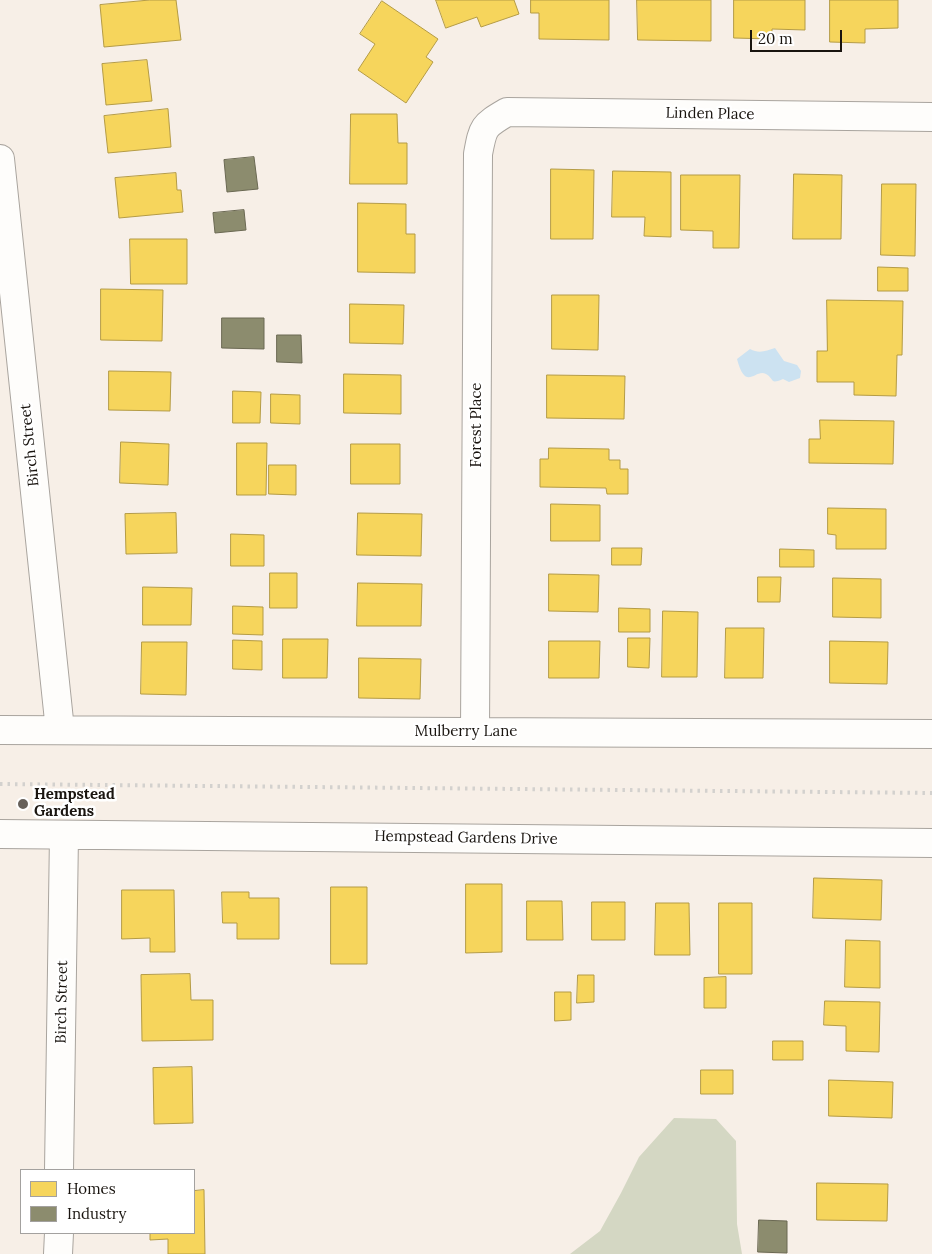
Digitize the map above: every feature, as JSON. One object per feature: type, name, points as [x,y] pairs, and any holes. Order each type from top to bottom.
[{"type":"street","name":"Linden Place","points":[[490,122],[507,112],[932,116]]},
{"type":"street","name":"Forest Place","points":[[475,732],[478,154],[482,131],[490,122]]},
{"type":"street","name":"Birch Street","points":[[0,159],[60,730]]},
{"type":"street","name":"Mulberry Lane","points":[[0,730],[932,734]]},
{"type":"street","name":"Hempstead Gardens Drive","points":[[0,834],[932,842]]},
{"type":"street","name":"Birch Street","points":[[59,1169],[64,835]]},
{"type":"street","points":[[58,1254],[59,1234]]},
{"type":"green space","points":[[674,1118],[716,1119],[736,1141],[737,1224],[742,1254],[570,1254],[600,1231],[639,1157]]},
{"type":"water","points":[[775,348],[784,361],[797,365],[801,371],[800,378],[789,382],[783,379],[773,381],[769,376],[762,373],[751,377],[744,375],[737,359],[750,349],[759,352]]},
{"type":"building: Homes","points":[[150,0],[176,0],[181,40],[104,47],[100,5]]},
{"type":"building: Homes","points":[[436,0],[514,0],[519,14],[481,27],[477,17],[446,28]]},
{"type":"building: Homes","points":[[531,0],[609,0],[609,40],[539,39],[539,13],[531,13]]},
{"type":"building: Homes","points":[[637,0],[711,0],[711,41],[638,40]]},
{"type":"building: Homes","points":[[734,0],[805,0],[805,30],[772,29],[772,39],[734,38]]},
{"type":"building: Homes","points":[[830,0],[898,0],[898,28],[865,29],[865,43],[830,42]]},
{"type":"building: Homes","points":[[382,1],[438,39],[426,57],[433,62],[406,103],[358,70],[375,44],[360,34]]},
{"type":"building: Homes","points":[[147,60],[152,101],[106,105],[102,64]]},
{"type":"building: Homes","points":[[168,109],[171,147],[108,153],[104,116]]},
{"type":"building: Homes","points":[[351,114],[397,114],[398,143],[407,143],[407,184],[350,184]]},
{"type":"building: Homes","points":[[551,169],[594,170],[593,239],[551,239]]},
{"type":"building: Homes","points":[[613,171],[671,172],[671,237],[644,236],[645,217],[612,217]]},
{"type":"building: Homes","points":[[176,173],[177,190],[181,190],[183,212],[119,218],[115,178]]},
{"type":"building: Homes","points":[[794,174],[842,175],[841,239],[793,239]]},
{"type":"building: Homes","points":[[681,175],[740,175],[739,248],[713,248],[713,231],[681,230]]},
{"type":"building: Homes","points":[[882,184],[916,184],[915,256],[881,255]]},
{"type":"building: Homes","points":[[358,203],[406,204],[406,234],[415,234],[415,273],[358,272]]},
{"type":"building: Homes","points":[[130,239],[187,239],[187,284],[131,284]]},
{"type":"building: Homes","points":[[878,267],[908,268],[908,291],[878,291]]},
{"type":"building: Homes","points":[[101,289],[163,290],[162,341],[101,340]]},
{"type":"building: Homes","points":[[552,295],[599,295],[598,350],[552,349]]},
{"type":"building: Homes","points":[[827,300],[903,301],[902,355],[897,355],[896,396],[854,395],[854,382],[817,382],[817,351],[827,351]]},
{"type":"building: Homes","points":[[350,304],[404,305],[403,344],[350,343]]},
{"type":"building: Homes","points":[[109,371],[171,372],[170,411],[109,410]]},
{"type":"building: Homes","points":[[344,374],[401,375],[401,414],[344,413]]},
{"type":"building: Homes","points":[[547,375],[625,376],[624,419],[547,418]]},
{"type":"building: Homes","points":[[233,391],[261,392],[260,423],[233,423]]},
{"type":"building: Homes","points":[[271,394],[300,395],[300,424],[271,423]]},
{"type":"building: Homes","points":[[820,420],[894,421],[893,464],[809,463],[809,439],[820,439]]},
{"type":"building: Homes","points":[[121,442],[169,444],[168,485],[120,483]]},
{"type":"building: Homes","points":[[237,443],[267,443],[266,495],[237,495]]},
{"type":"building: Homes","points":[[351,444],[400,444],[400,484],[351,484]]},
{"type":"building: Homes","points":[[549,448],[609,449],[609,460],[620,460],[620,469],[628,469],[628,494],[607,494],[606,488],[540,487],[540,459],[548,459]]},
{"type":"building: Homes","points":[[269,465],[296,465],[296,495],[269,494]]},
{"type":"building: Homes","points":[[551,504],[600,505],[600,541],[551,541]]},
{"type":"building: Homes","points":[[828,508],[886,509],[886,549],[836,549],[836,535],[828,534]]},
{"type":"building: Homes","points":[[176,513],[177,553],[126,554],[125,514]]},
{"type":"building: Homes","points":[[358,513],[422,514],[421,556],[357,555]]},
{"type":"building: Homes","points":[[231,534],[264,535],[264,566],[231,566]]},
{"type":"building: Homes","points":[[612,548],[642,548],[641,565],[612,565]]},
{"type":"building: Homes","points":[[780,549],[814,550],[814,567],[780,567]]},
{"type":"building: Homes","points":[[270,573],[297,573],[297,608],[270,608]]},
{"type":"building: Homes","points":[[549,574],[599,575],[598,612],[549,611]]},
{"type":"building: Homes","points":[[758,577],[781,577],[780,602],[758,602]]},
{"type":"building: Homes","points":[[833,578],[881,579],[881,618],[833,617]]},
{"type":"building: Homes","points":[[358,583],[422,584],[421,626],[357,626]]},
{"type":"building: Homes","points":[[143,587],[192,588],[191,625],[143,625]]},
{"type":"building: Homes","points":[[233,606],[263,607],[263,635],[233,634]]},
{"type":"building: Homes","points":[[619,608],[650,609],[650,632],[619,632]]},
{"type":"building: Homes","points":[[663,611],[698,612],[697,677],[662,677]]},
{"type":"building: Homes","points":[[726,628],[764,628],[763,678],[725,678]]},
{"type":"building: Homes","points":[[628,638],[650,638],[649,668],[628,667]]},
{"type":"building: Homes","points":[[283,639],[328,639],[327,678],[283,678]]},
{"type":"building: Homes","points":[[233,640],[262,641],[262,670],[233,669]]},
{"type":"building: Homes","points":[[549,641],[600,641],[599,678],[549,678]]},
{"type":"building: Homes","points":[[830,641],[888,642],[887,684],[830,683]]},
{"type":"building: Homes","points":[[142,642],[187,642],[186,695],[141,694]]},
{"type":"building: Homes","points":[[359,658],[421,659],[420,699],[359,698]]},
{"type":"building: Homes","points":[[814,878],[882,880],[881,920],[813,918]]},
{"type":"building: Homes","points":[[466,884],[502,884],[502,952],[466,953]]},
{"type":"building: Homes","points":[[331,887],[367,887],[367,964],[331,964]]},
{"type":"building: Homes","points":[[122,890],[174,890],[175,952],[150,952],[150,938],[122,939]]},
{"type":"building: Homes","points":[[222,892],[249,892],[249,898],[279,898],[279,939],[237,939],[237,923],[223,923]]},
{"type":"building: Homes","points":[[527,901],[562,901],[563,940],[527,940]]},
{"type":"building: Homes","points":[[592,902],[625,902],[625,940],[592,940]]},
{"type":"building: Homes","points":[[656,903],[689,903],[690,955],[655,955]]},
{"type":"building: Homes","points":[[719,903],[752,903],[752,974],[719,974]]},
{"type":"building: Homes","points":[[846,940],[880,941],[880,988],[845,987]]},
{"type":"building: Homes","points":[[190,974],[191,1000],[213,1000],[213,1040],[142,1041],[141,975]]},
{"type":"building: Homes","points":[[578,975],[594,975],[594,1002],[577,1003]]},
{"type":"building: Homes","points":[[726,977],[726,1008],[704,1008],[704,978]]},
{"type":"building: Homes","points":[[555,992],[571,992],[571,1020],[555,1021]]},
{"type":"building: Homes","points":[[825,1001],[880,1002],[879,1052],[846,1051],[846,1026],[824,1025]]},
{"type":"building: Homes","points":[[773,1041],[803,1041],[803,1060],[773,1060]]},
{"type":"building: Homes","points":[[192,1067],[193,1123],[154,1124],[153,1068]]},
{"type":"building: Homes","points":[[701,1070],[733,1070],[733,1094],[701,1094]]},
{"type":"building: Homes","points":[[829,1080],[893,1082],[892,1118],[829,1116]]},
{"type":"building: Homes","points":[[817,1183],[888,1184],[887,1221],[817,1220]]},
{"type":"building: Homes","points":[[204,1190],[205,1254],[168,1254],[168,1239],[150,1240],[150,1234],[195,1234],[195,1191]]},
{"type":"building: Industry","points":[[254,157],[258,189],[227,192],[224,160]]},
{"type":"building: Industry","points":[[244,210],[246,230],[215,233],[213,213]]},
{"type":"building: Industry","points":[[222,318],[264,318],[264,349],[222,348]]},
{"type":"building: Industry","points":[[277,335],[301,335],[302,363],[277,362]]},
{"type":"building: Industry","points":[[759,1220],[787,1221],[787,1253],[758,1252]]},
{"type":"railway","points":[[0,784],[932,793]]},
{"type":"place","name":"Hempstead Gardens","points":[[23,804]]}]
